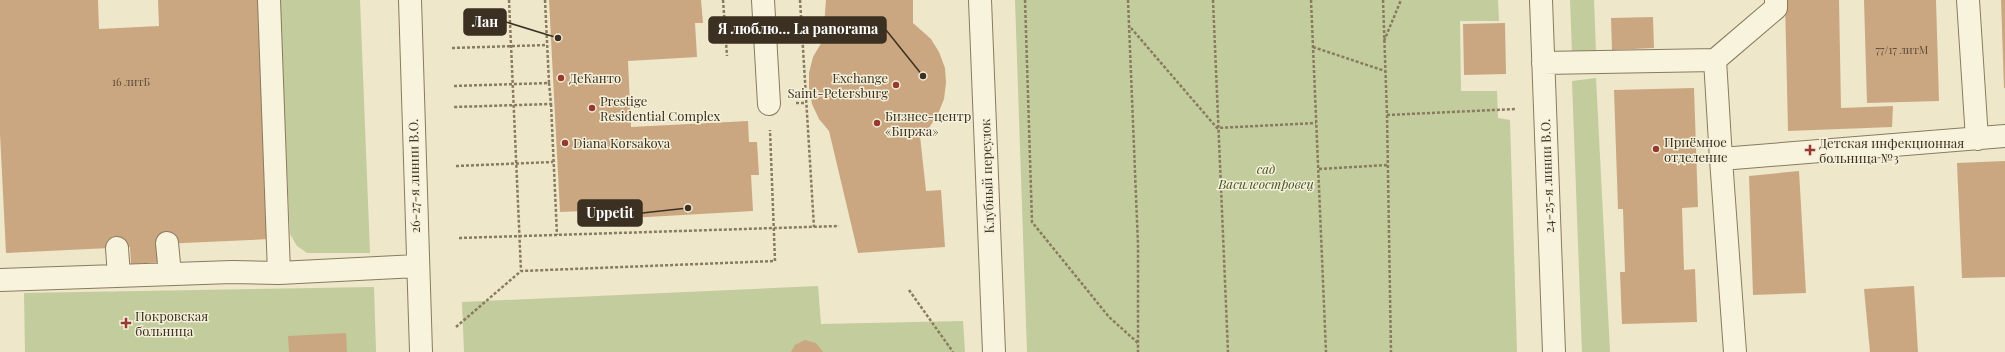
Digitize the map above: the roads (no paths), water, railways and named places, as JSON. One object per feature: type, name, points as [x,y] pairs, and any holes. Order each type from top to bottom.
[{"type":"street","points":[[269,0],[279,273]]},
{"type":"street","name":"26-27-я линии В.О.","points":[[410,0],[417,266],[421,352]]},
{"type":"street","points":[[763,0],[769,104]]},
{"type":"street","name":"Клубный переулок","points":[[980,0],[994,352]]},
{"type":"street","name":"24-25-я линии В.О.","points":[[1541,0],[1554,352]]},
{"type":"street","points":[[1543,63],[1715,60],[1776,8],[1776,0]]},
{"type":"street","points":[[1968,0],[1977,138]]},
{"type":"street","points":[[1715,60],[1735,352]]},
{"type":"street","points":[[1721,159],[2005,136]]},
{"type":"street","points":[[168,243],[170,274]]},
{"type":"street","points":[[116,248],[119,276]]},
{"type":"street","points":[[0,280],[232,272],[279,273],[417,266]]},
{"type":"place","name":"Лан","points":[[558,38]]},
{"type":"place","name":"Я люблю… La panorama","points":[[923,76]]},
{"type":"place","name":"ДеКанто","points":[[561,78]]},
{"type":"place","name":"Exchange Saint-Petersburg","points":[[896,85]]},
{"type":"place","name":"Prestige Residential Complex","points":[[592,108]]},
{"type":"place","name":"Бизнес-центр «Биржа»","points":[[877,123]]},
{"type":"place","name":"Diana Korsakova","points":[[565,143]]},
{"type":"place","name":"Приёмное отделение","points":[[1656,149]]},
{"type":"place","name":"Детская инфекционная больница №3","points":[[1810,150]]},
{"type":"place","name":"Uppetit","points":[[688,208]]},
{"type":"place","name":"Покровская больница","points":[[126,323]]},
{"type":"park label","name":"сад Василеостровец","points":[[1266,176]]}]
